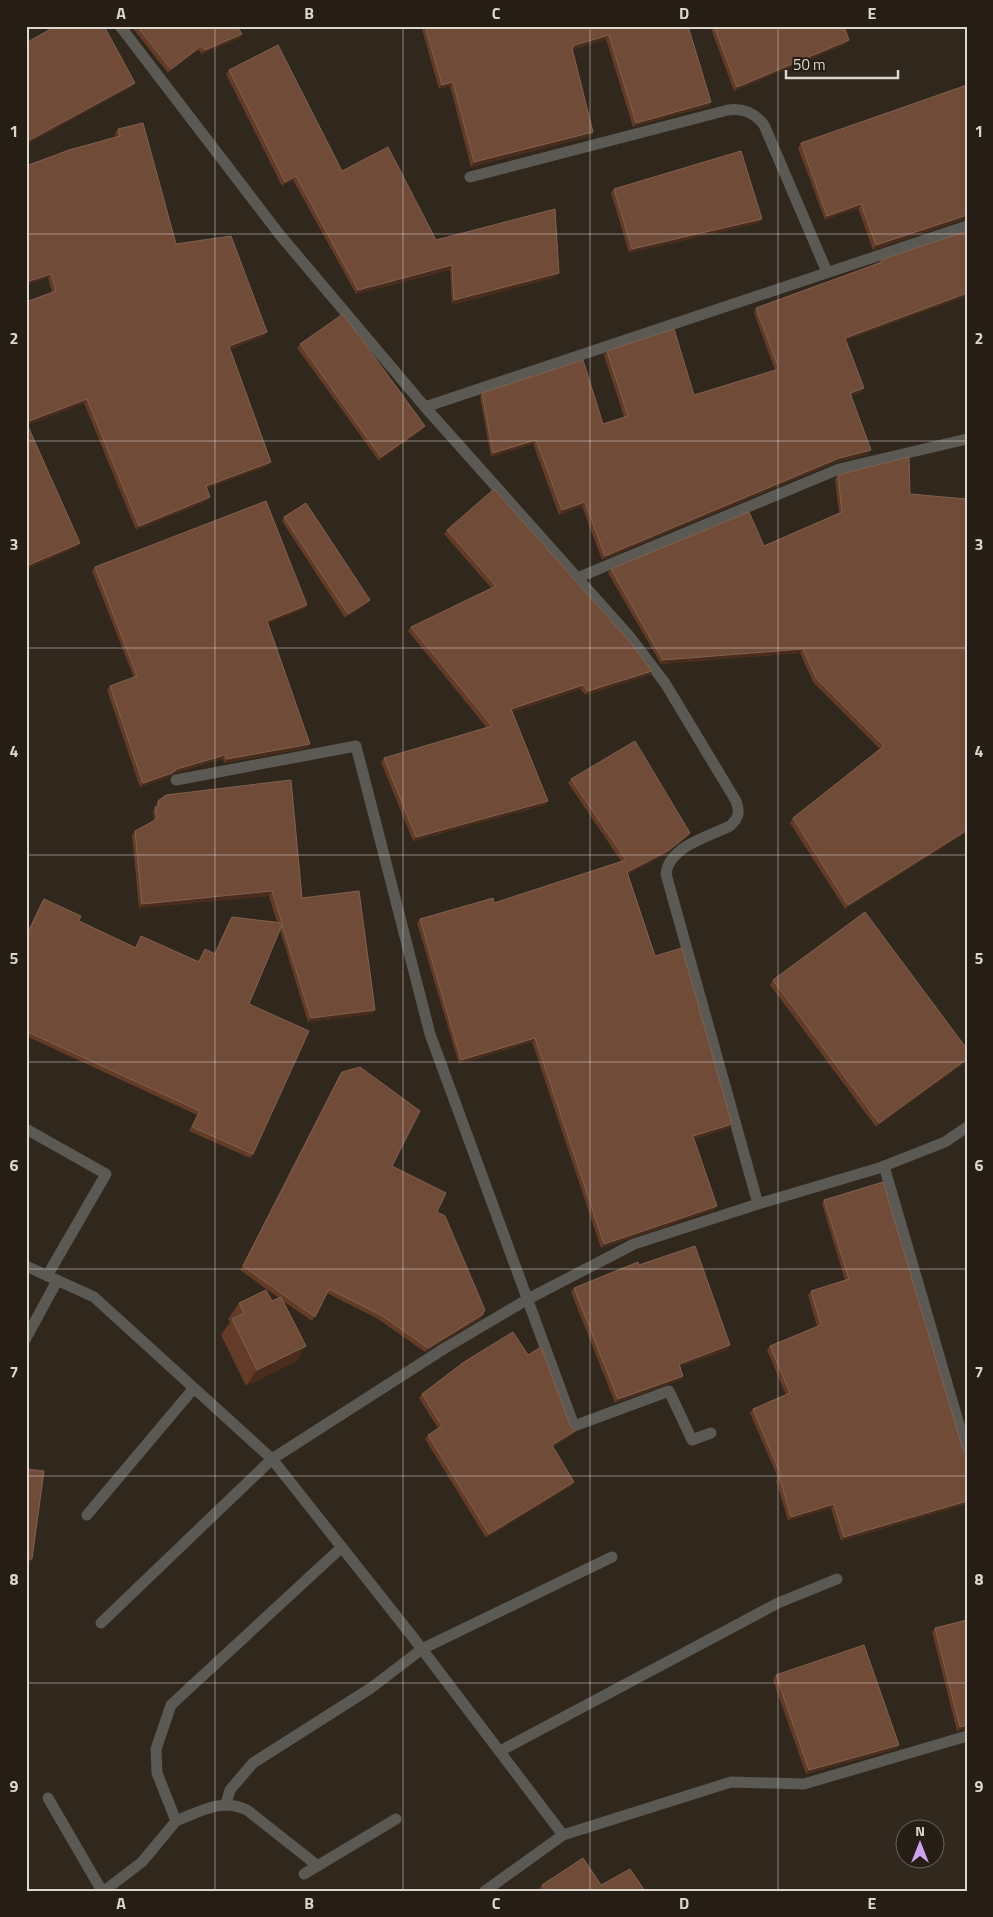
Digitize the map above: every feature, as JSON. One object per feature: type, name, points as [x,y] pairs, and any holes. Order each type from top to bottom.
[{"type":"street","points":[[120,26],[280,235],[425,407],[630,637],[665,682],[738,807],[737,820],[730,826],[675,854],[667,868],[666,874],[758,1204]]},
{"type":"street","points":[[470,176],[728,110],[742,110],[755,116],[764,125],[826,272]]},
{"type":"street","points":[[425,407],[967,226]]},
{"type":"street","points":[[577,578],[839,469],[967,439]]},
{"type":"street","points":[[176,780],[356,746],[430,1034],[574,1426],[669,1391],[692,1440],[711,1433]]},
{"type":"street","points":[[101,1623],[272,1459],[446,1348],[528,1299],[634,1244],[884,1166],[945,1142],[967,1127]]},
{"type":"street","points":[[26,1129],[106,1174],[52,1278],[26,1338]]},
{"type":"street","points":[[884,1166],[967,1452]]},
{"type":"street","points":[[26,1266],[94,1297],[272,1459],[422,1649],[564,1835]]},
{"type":"street","points":[[87,1514],[194,1388]]},
{"type":"street","points":[[176,1821],[157,1773],[156,1765],[156,1749],[171,1705],[342,1547]]},
{"type":"street","points":[[226,1804],[230,1790],[253,1763],[371,1688],[422,1649],[612,1557]]},
{"type":"street","points":[[500,1752],[778,1603],[837,1579]]},
{"type":"street","points":[[485,1891],[564,1835],[731,1782],[804,1784],[967,1736]]},
{"type":"street","points":[[48,1798],[103,1891],[121,1886],[176,1821],[211,1806],[226,1804],[247,1810],[318,1866]]},
{"type":"street","points":[[304,1874],[396,1819]]},
{"type":"building","points":[[56,26],[104,26],[135,83],[26,142],[26,43]]},
{"type":"building","points":[[137,26],[237,26],[242,34],[205,50],[201,46],[171,69]]},
{"type":"building","points":[[425,26],[688,26],[711,102],[636,123],[609,35],[575,45],[572,48],[593,132],[474,162],[453,82],[442,85]]},
{"type":"building","points":[[714,26],[844,26],[849,40],[737,87]]},
{"type":"building","points":[[278,45],[342,171],[388,147],[436,240],[555,209],[559,273],[454,300],[452,265],[358,290],[296,176],[285,182],[229,70]]},
{"type":"building","points":[[967,85],[967,215],[876,245],[861,204],[827,216],[801,143]]},
{"type":"building","points":[[143,123],[176,244],[231,236],[267,332],[229,346],[271,462],[206,486],[210,497],[139,526],[87,399],[26,422],[26,302],[56,291],[51,274],[26,282],[26,166],[69,150],[120,136],[118,129]]},
{"type":"building","points":[[741,151],[762,219],[632,249],[614,189]]},
{"type":"building","points":[[967,231],[967,293],[845,338],[864,388],[850,393],[871,450],[839,458],[605,556],[585,502],[562,510],[536,440],[493,453],[482,393],[583,360],[603,424],[628,416],[607,351],[674,329],[694,395],[779,369],[756,308],[882,262],[881,260]]},
{"type":"building","points":[[343,314],[425,426],[381,457],[300,344]]},
{"type":"building","points":[[26,422],[80,543],[26,566]]},
{"type":"building","points":[[909,457],[910,494],[967,499],[967,830],[848,905],[793,818],[884,746],[816,678],[803,649],[663,660],[611,569],[749,512],[764,546],[842,512],[838,475]]},
{"type":"building","points":[[494,489],[629,641],[652,671],[588,691],[583,685],[511,709],[548,801],[416,837],[384,758],[492,726],[411,627],[496,586],[447,530]]},
{"type":"building","points":[[266,501],[307,605],[267,621],[310,744],[227,759],[225,755],[177,769],[172,773],[143,783],[110,686],[137,676],[95,567]]},
{"type":"building","points":[[306,503],[370,600],[348,614],[284,517]]},
{"type":"building","points":[[635,741],[690,833],[669,850],[627,872],[655,956],[682,948],[732,1124],[693,1136],[717,1206],[604,1244],[535,1038],[461,1060],[420,919],[493,898],[494,903],[626,860],[571,779]]},
{"type":"building","points":[[291,780],[302,898],[359,891],[375,1010],[311,1018],[282,925],[249,1004],[309,1031],[253,1154],[192,1127],[200,1111],[26,1031],[26,937],[44,899],[81,916],[79,921],[136,948],[141,936],[199,962],[205,949],[215,954],[232,917],[282,923],[272,891],[142,904],[135,831],[157,819],[155,807],[159,806],[158,801],[166,795]]},
{"type":"building","points":[[865,912],[967,1049],[967,1059],[879,1123],[773,980]]},
{"type":"building","points":[[360,1067],[420,1111],[392,1166],[446,1193],[437,1212],[445,1216],[485,1310],[482,1315],[428,1348],[381,1315],[329,1289],[315,1317],[243,1266],[342,1072]]},
{"type":"building","points":[[883,1182],[963,1450],[967,1454],[967,1501],[844,1537],[834,1504],[791,1517],[779,1476],[781,1475],[753,1409],[790,1393],[770,1346],[821,1325],[811,1291],[849,1279],[824,1200]]},
{"type":"building","points":[[695,1246],[730,1345],[679,1364],[683,1376],[618,1399],[574,1288],[638,1262],[639,1265]]},
{"type":"building","points":[[266,1290],[272,1301],[281,1297],[306,1346],[257,1370],[232,1319],[244,1313],[239,1303]]},
{"type":"building","points":[[513,1332],[528,1355],[541,1347],[570,1425],[575,1431],[552,1445],[574,1482],[489,1534],[428,1435],[442,1426],[422,1394],[464,1362]]},
{"type":"building","points":[[26,1469],[44,1471],[32,1559],[26,1559]]},
{"type":"building","points":[[967,1620],[967,1725],[960,1727],[935,1628]]},
{"type":"building","points":[[864,1645],[899,1745],[809,1770],[776,1675]]},
{"type":"building","points":[[583,1858],[601,1885],[630,1869],[645,1891],[546,1891],[542,1885]]}]
